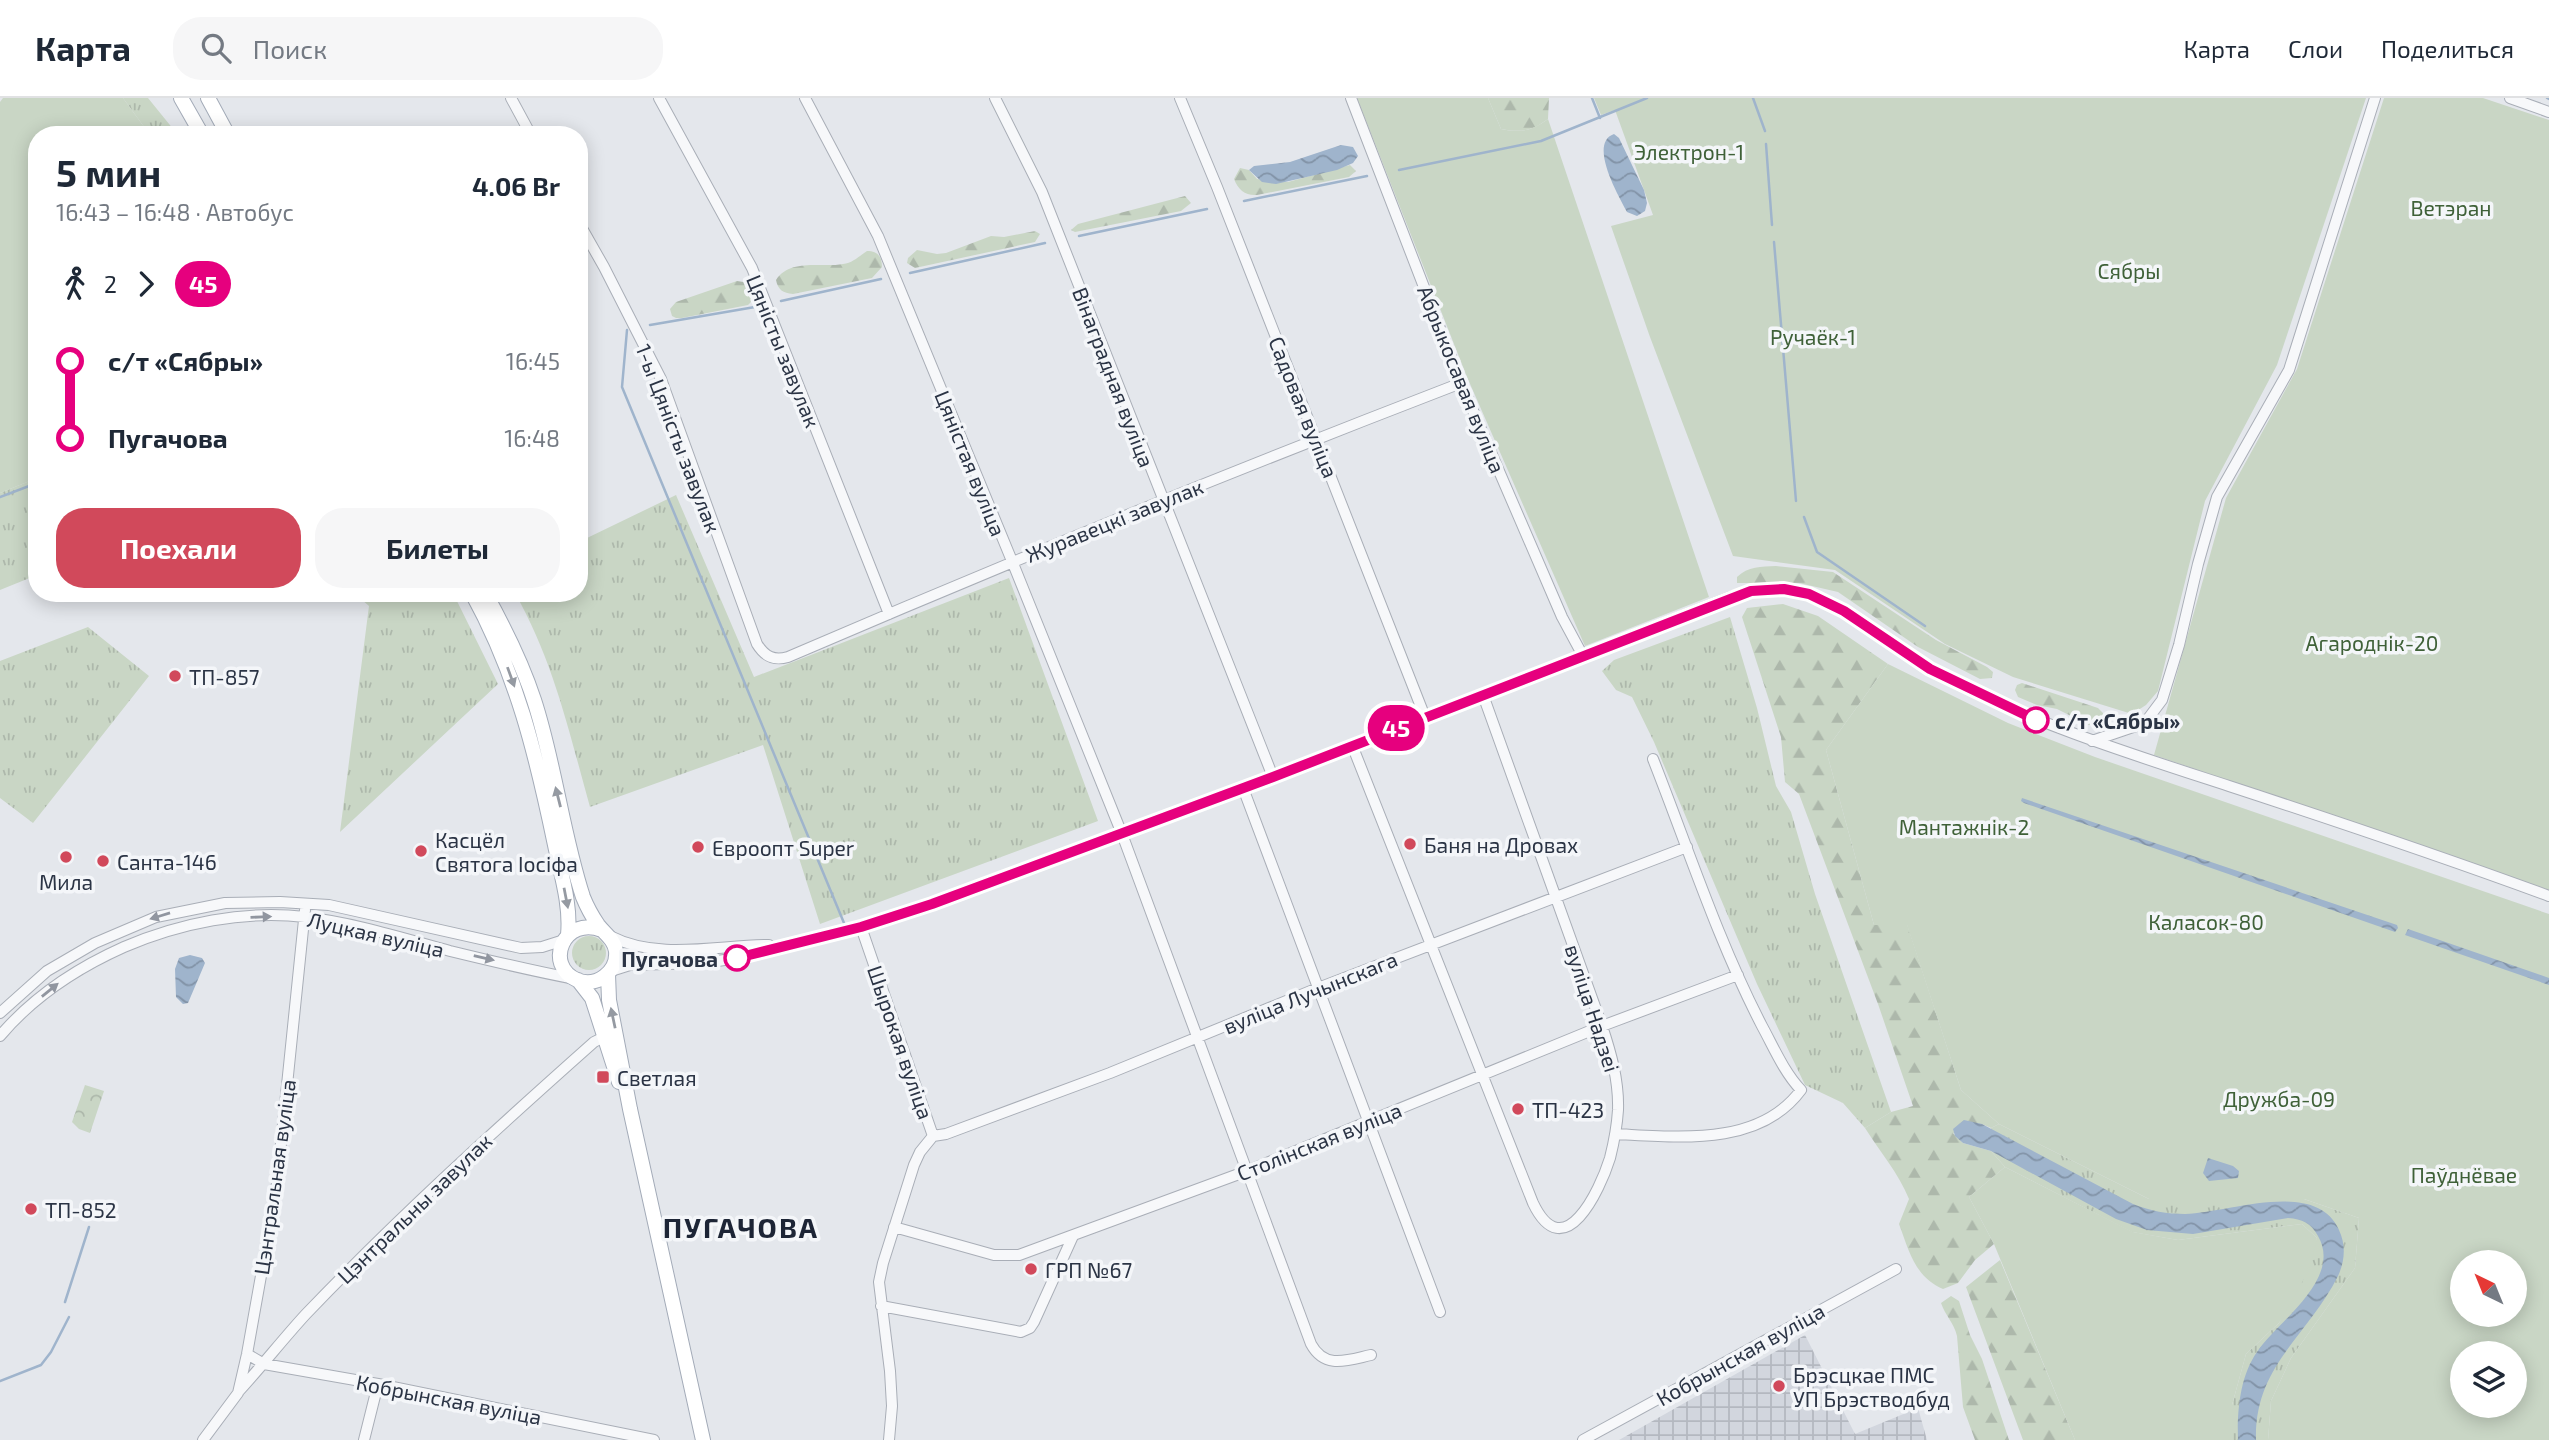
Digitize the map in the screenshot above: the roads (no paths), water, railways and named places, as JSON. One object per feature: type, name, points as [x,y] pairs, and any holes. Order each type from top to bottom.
[{"type":"main road","points":[[181,98],[197,126]]},
{"type":"main road","points":[[208,98],[223,126]]},
{"type":"main road","points":[[476,602],[504,657],[521,703],[556,850],[569,914],[566,938],[561,949],[563,966],[592,998],[630,1109]]},
{"type":"main road","points":[[490,602],[516,654],[535,702],[575,871],[588,908],[616,952],[609,972],[609,1000],[630,1109],[703,1440]]},
{"type":"main road","points":[[566,938],[584,926],[605,933]]},
{"type":"main road","points":[[576,980],[594,981],[609,972]]},
{"type":"street","points":[[511,98],[526,126]]},
{"type":"street","name":"Цяністы завулак","points":[[659,98],[752,268],[889,614]]},
{"type":"street","name":"Цяністая вуліца","points":[[805,98],[878,236],[1012,561],[1122,834],[1314,1349],[1321,1358],[1337,1362],[1371,1355]]},
{"type":"street","name":"Вінаградная вуліца","points":[[995,98],[1042,192],[1273,777]]},
{"type":"street","name":"Садовая вуліца","points":[[1180,98],[1425,717]]},
{"type":"street","name":"Абрыкосавая вуліца","points":[[1351,98],[1461,383],[1562,617],[1583,656]]},
{"type":"street","points":[[2092,741],[2139,725],[2147,720],[2162,700],[2217,497],[2289,370],[2375,98]]},
{"type":"street","points":[[2510,98],[2549,112]]},
{"type":"street","name":"1-ы Цяністы завулак","points":[[588,239],[661,379],[755,639],[768,657]]},
{"type":"street","name":"Журавецкі завулак","points":[[768,657],[788,657],[1012,561],[1461,383]]},
{"type":"street","points":[[609,972],[640,964],[705,963],[737,958],[861,927],[932,904],[1273,777],[1751,591],[1784,589],[1809,594],[1862,623],[1942,676],[2012,710],[2092,741],[2549,895]]},
{"type":"street","name":"вуліца Надзеі","points":[[1481,1076],[1537,1211],[1553,1227],[1569,1226],[1582,1215],[1604,1172],[1615,1134],[1618,1100],[1616,1080],[1602,1026],[1483,695]]},
{"type":"street","points":[[1352,745],[1432,944],[1481,1076]]},
{"type":"street","points":[[1615,1134],[1685,1138],[1721,1134],[1774,1117],[1787,1108],[1801,1090],[1776,1051],[1738,975],[1653,759]]},
{"type":"street","points":[[1243,788],[1440,1312]]},
{"type":"street","name":"вуліца Лучынскага","points":[[933,1136],[946,1134],[1017,1108],[1199,1038],[1318,988],[1687,847]]},
{"type":"street","name":"Луцкая вуліца","points":[[0,1013],[57,965],[128,927],[156,917],[225,903],[305,902],[329,905],[521,948],[542,947],[566,938]]},
{"type":"street","name":"Цэнтральная вуліца","points":[[204,1440],[238,1393],[247,1353],[276,1192],[305,902]]},
{"type":"street","name":"Луцкая вуліца","points":[[0,1037],[46,992],[74,972],[144,939],[215,919],[304,917],[379,931],[450,951],[576,980]]},
{"type":"street","name":"Шырокая вуліца","points":[[861,927],[933,1136],[916,1159],[881,1273],[879,1292],[892,1406],[889,1440]]},
{"type":"street","points":[[605,933],[635,946],[655,949],[786,946]]},
{"type":"street","name":"Столінская вуліца","points":[[894,1227],[1003,1256],[1019,1255],[1247,1171],[1602,1026],[1738,975]]},
{"type":"street","name":"Цэнтральны завулак","points":[[238,1393],[304,1317],[407,1212],[488,1136],[594,1042],[604,1037]]},
{"type":"street","points":[[881,1306],[1021,1332],[1027,1330],[1034,1322],[1073,1236]]},
{"type":"street","name":"Кобрынская вуліца","points":[[1583,1440],[1896,1269]]},
{"type":"street","name":"Кобрынская вуліца","points":[[247,1353],[264,1364],[378,1384],[654,1440]]},
{"type":"street","points":[[364,1440],[378,1384]]},
{"type":"water","points":[[1614,134],[1619,138],[1644,190],[1647,203],[1645,211],[1637,216],[1627,212],[1607,170],[1604,148],[1607,139]]},
{"type":"water","points":[[1341,145],[1353,147],[1358,156],[1353,163],[1337,170],[1276,184],[1262,182],[1249,170],[1254,166],[1290,162]]},
{"type":"water","points":[[2022,798],[2397,925],[2398,928],[2395,932],[2024,803]]},
{"type":"water","points":[[2408,929],[2549,978],[2549,985],[2405,935]]},
{"type":"water","points":[[190,955],[202,958],[205,963],[188,1003],[183,1004],[176,997],[175,969],[179,958]]},
{"type":"water","points":[[1964,1120],[1982,1124],[2133,1204],[2153,1210],[2185,1214],[2270,1202],[2292,1202],[2311,1205],[2328,1214],[2343,1241],[2344,1253],[2340,1270],[2326,1297],[2273,1371],[2258,1414],[2256,1440],[2238,1440],[2243,1383],[2257,1352],[2315,1284],[2322,1268],[2323,1252],[2318,1236],[2312,1228],[2302,1221],[2288,1218],[2193,1234],[2147,1230],[2116,1219],[1991,1151],[1963,1143],[1955,1136],[1953,1129]]},
{"type":"water","points":[[2208,1158],[2233,1166],[2239,1171],[2238,1178],[2209,1181],[2203,1173]]},
{"type":"waterway","points":[[1592,98],[1600,118]]},
{"type":"waterway","points":[[1399,170],[1541,141],[1647,98]]},
{"type":"waterway","points":[[1753,98],[1765,131]]},
{"type":"waterway","points":[[1766,144],[1772,225]]},
{"type":"waterway","points":[[1244,201],[1367,176]]},
{"type":"waterway","points":[[1079,236],[1207,209]]},
{"type":"waterway","points":[[1774,242],[1796,501]]},
{"type":"waterway","points":[[910,273],[1045,243]]},
{"type":"waterway","points":[[781,301],[881,279]]},
{"type":"waterway","points":[[650,325],[755,307]]},
{"type":"waterway","points":[[627,330],[622,387],[844,923]]},
{"type":"waterway","points":[[0,497],[28,486]]},
{"type":"waterway","points":[[1804,517],[1817,552],[1925,626]]},
{"type":"waterway","points":[[65,1302],[89,1227]]},
{"type":"waterway","points":[[0,1381],[41,1365],[69,1317]]},
{"type":"place","name":"ТП-857","points":[[175,676]]},
{"type":"place","name":"с/т «Сябры»","points":[[2036,720]]},
{"type":"place","name":"Баня на Дровах","points":[[1410,844]]},
{"type":"place","name":"Евроопт Super","points":[[698,847]]},
{"type":"place","name":"Касцёл Святога Іосіфа","points":[[421,851]]},
{"type":"place","name":"Мила","points":[[66,857]]},
{"type":"place","name":"Санта-146","points":[[103,861]]},
{"type":"place","name":"Пугачова","points":[[737,958]]},
{"type":"place","name":"Светлая","points":[[603,1077]]},
{"type":"place","name":"ТП-423","points":[[1518,1109]]},
{"type":"place","name":"ТП-852","points":[[31,1209]]},
{"type":"place","name":"ГРП №67","points":[[1031,1269]]},
{"type":"place","name":"Брэсцкае ПМС УП Брэстводбуд","points":[[1779,1386]]},
{"type":"district","name":"ПУГАЧОВА","points":[[741,1227]]},
{"type":"park label","name":"Электрон-1","points":[[1689,151]]},
{"type":"park label","name":"Ветэран","points":[[2451,207]]},
{"type":"park label","name":"Сябры","points":[[2129,270]]},
{"type":"park label","name":"Ручаёк-1","points":[[1813,336]]},
{"type":"park label","name":"Агароднік-20","points":[[2372,642]]},
{"type":"park label","name":"Мантажнік-2","points":[[1964,826]]},
{"type":"park label","name":"Каласок-80","points":[[2206,921]]},
{"type":"park label","name":"Дружба-09","points":[[2279,1098]]},
{"type":"park label","name":"Паўднёвае","points":[[2464,1174]]}]
